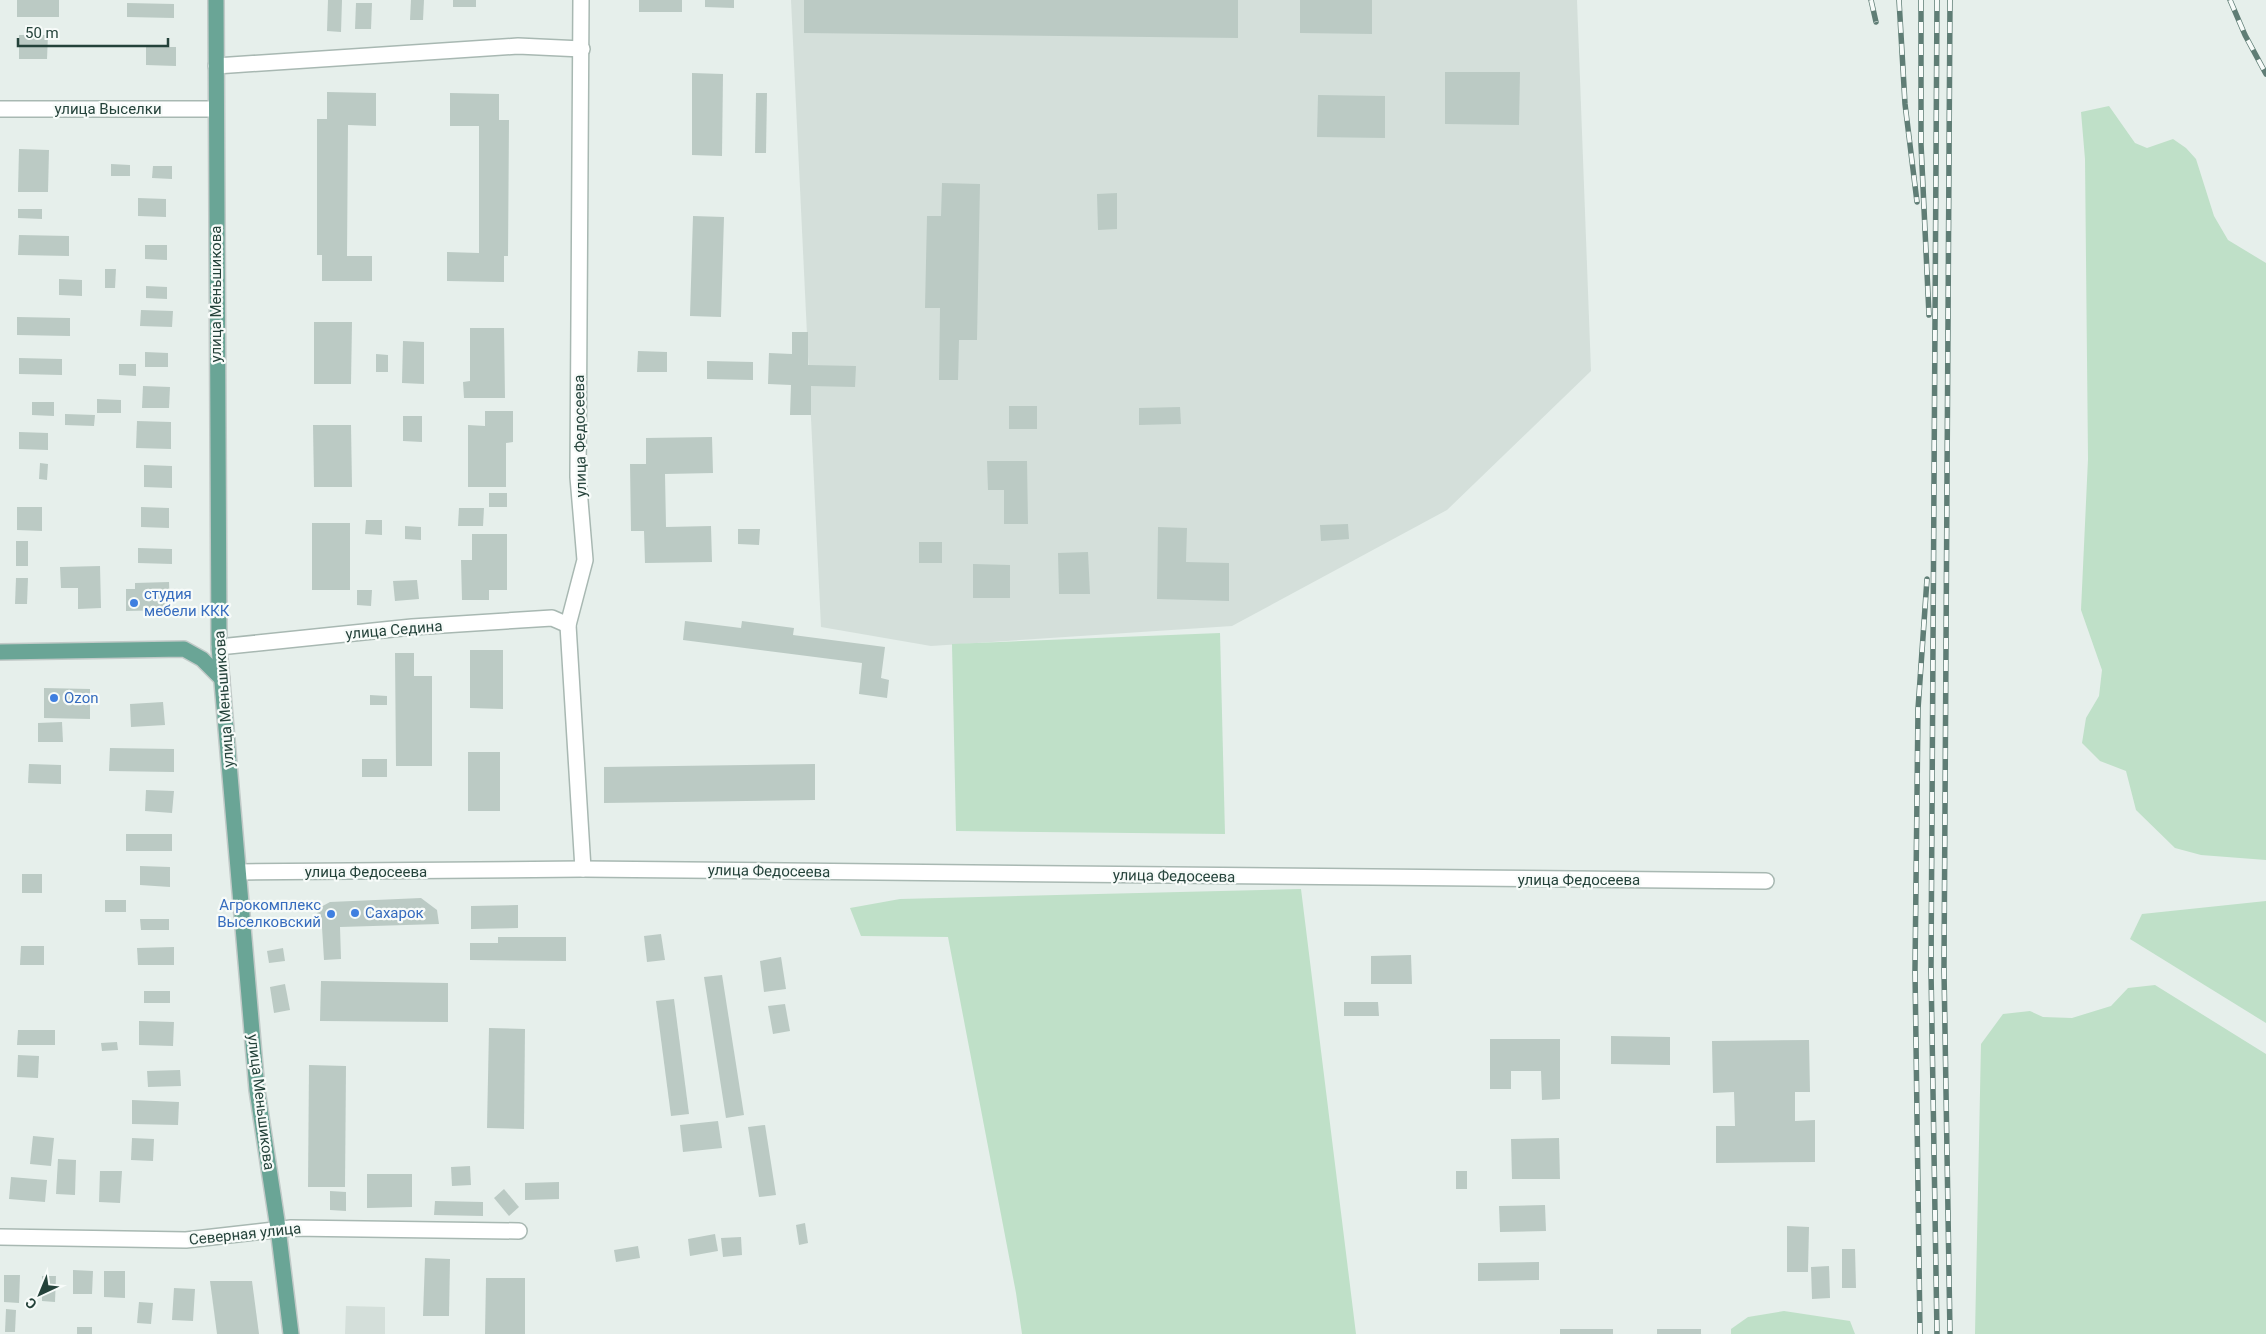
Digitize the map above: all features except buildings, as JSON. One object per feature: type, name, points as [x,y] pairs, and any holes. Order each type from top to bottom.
[{"type":"main road","name":"улица Меньшикова","points":[[216,0],[219,647],[257,1090],[278,1228],[291,1334]]},
{"type":"main road","points":[[0,652],[184,648],[202,659],[222,679]]},
{"type":"street","name":"улица Федосеева","points":[[581,0],[578,477],[586,560],[568,626],[583,869]]},
{"type":"street","points":[[216,66],[518,46],[582,49]]},
{"type":"street","name":"улица Выселки","points":[[0,109],[216,108]]},
{"type":"street","name":"улица Седина","points":[[219,647],[412,626],[552,618],[568,626]]},
{"type":"street","name":"улица Федосеева","points":[[239,872],[583,869],[1766,881]]},
{"type":"street","name":"Северная улица","points":[[0,1237],[186,1240],[278,1228],[519,1231]]},
{"type":"shaded area","points":[[791,0],[1577,0],[1591,371],[1447,510],[1232,626],[931,646],[821,627]]},
{"type":"shaded area","points":[[346,1306],[385,1307],[385,1334],[345,1334]]},
{"type":"green space","points":[[2109,106],[2135,143],[2147,148],[2173,139],[2186,148],[2196,159],[2214,216],[2228,240],[2266,263],[2266,860],[2201,855],[2175,848],[2136,810],[2126,771],[2100,761],[2082,743],[2086,718],[2099,696],[2102,670],[2081,610],[2088,459],[2085,159],[2081,112]]},
{"type":"green space","points":[[1220,633],[1225,834],[956,831],[952,644]]},
{"type":"green space","points":[[1301,889],[1356,1334],[1022,1334],[1016,1293],[948,937],[861,936],[850,908],[900,899]]},
{"type":"green space","points":[[2266,901],[2266,1023],[2130,939],[2142,914]]},
{"type":"green space","points":[[2155,985],[2266,1054],[2266,1334],[1975,1334],[1981,1044],[2003,1014],[2030,1011],[2043,1017],[2072,1018],[2111,1006],[2128,988]]},
{"type":"green space","points":[[1784,1311],[1850,1321],[1855,1334],[1731,1334],[1731,1329],[1748,1317]]},
{"type":"railway","points":[[1871,0],[1876,22]]},
{"type":"railway","points":[[1899,0],[1905,104],[1917,202]]},
{"type":"railway","points":[[1921,0],[1921,144],[1929,315]]},
{"type":"railway","points":[[1937,0],[1931,970],[1937,1334]]},
{"type":"railway","points":[[1950,0],[1944,970],[1950,1334]]},
{"type":"railway","points":[[2230,0],[2245,35],[2266,74]]},
{"type":"railway","points":[[1920,1334],[1915,970],[1918,709],[1927,579]]},
{"type":"place","name":"студия мебели ККК","points":[[134,603]]},
{"type":"place","name":"Ozon","points":[[54,698]]},
{"type":"place","name":"Сахарок","points":[[355,913]]},
{"type":"place","name":"Агрокомплекс Выселковский","points":[[331,914]]}]
